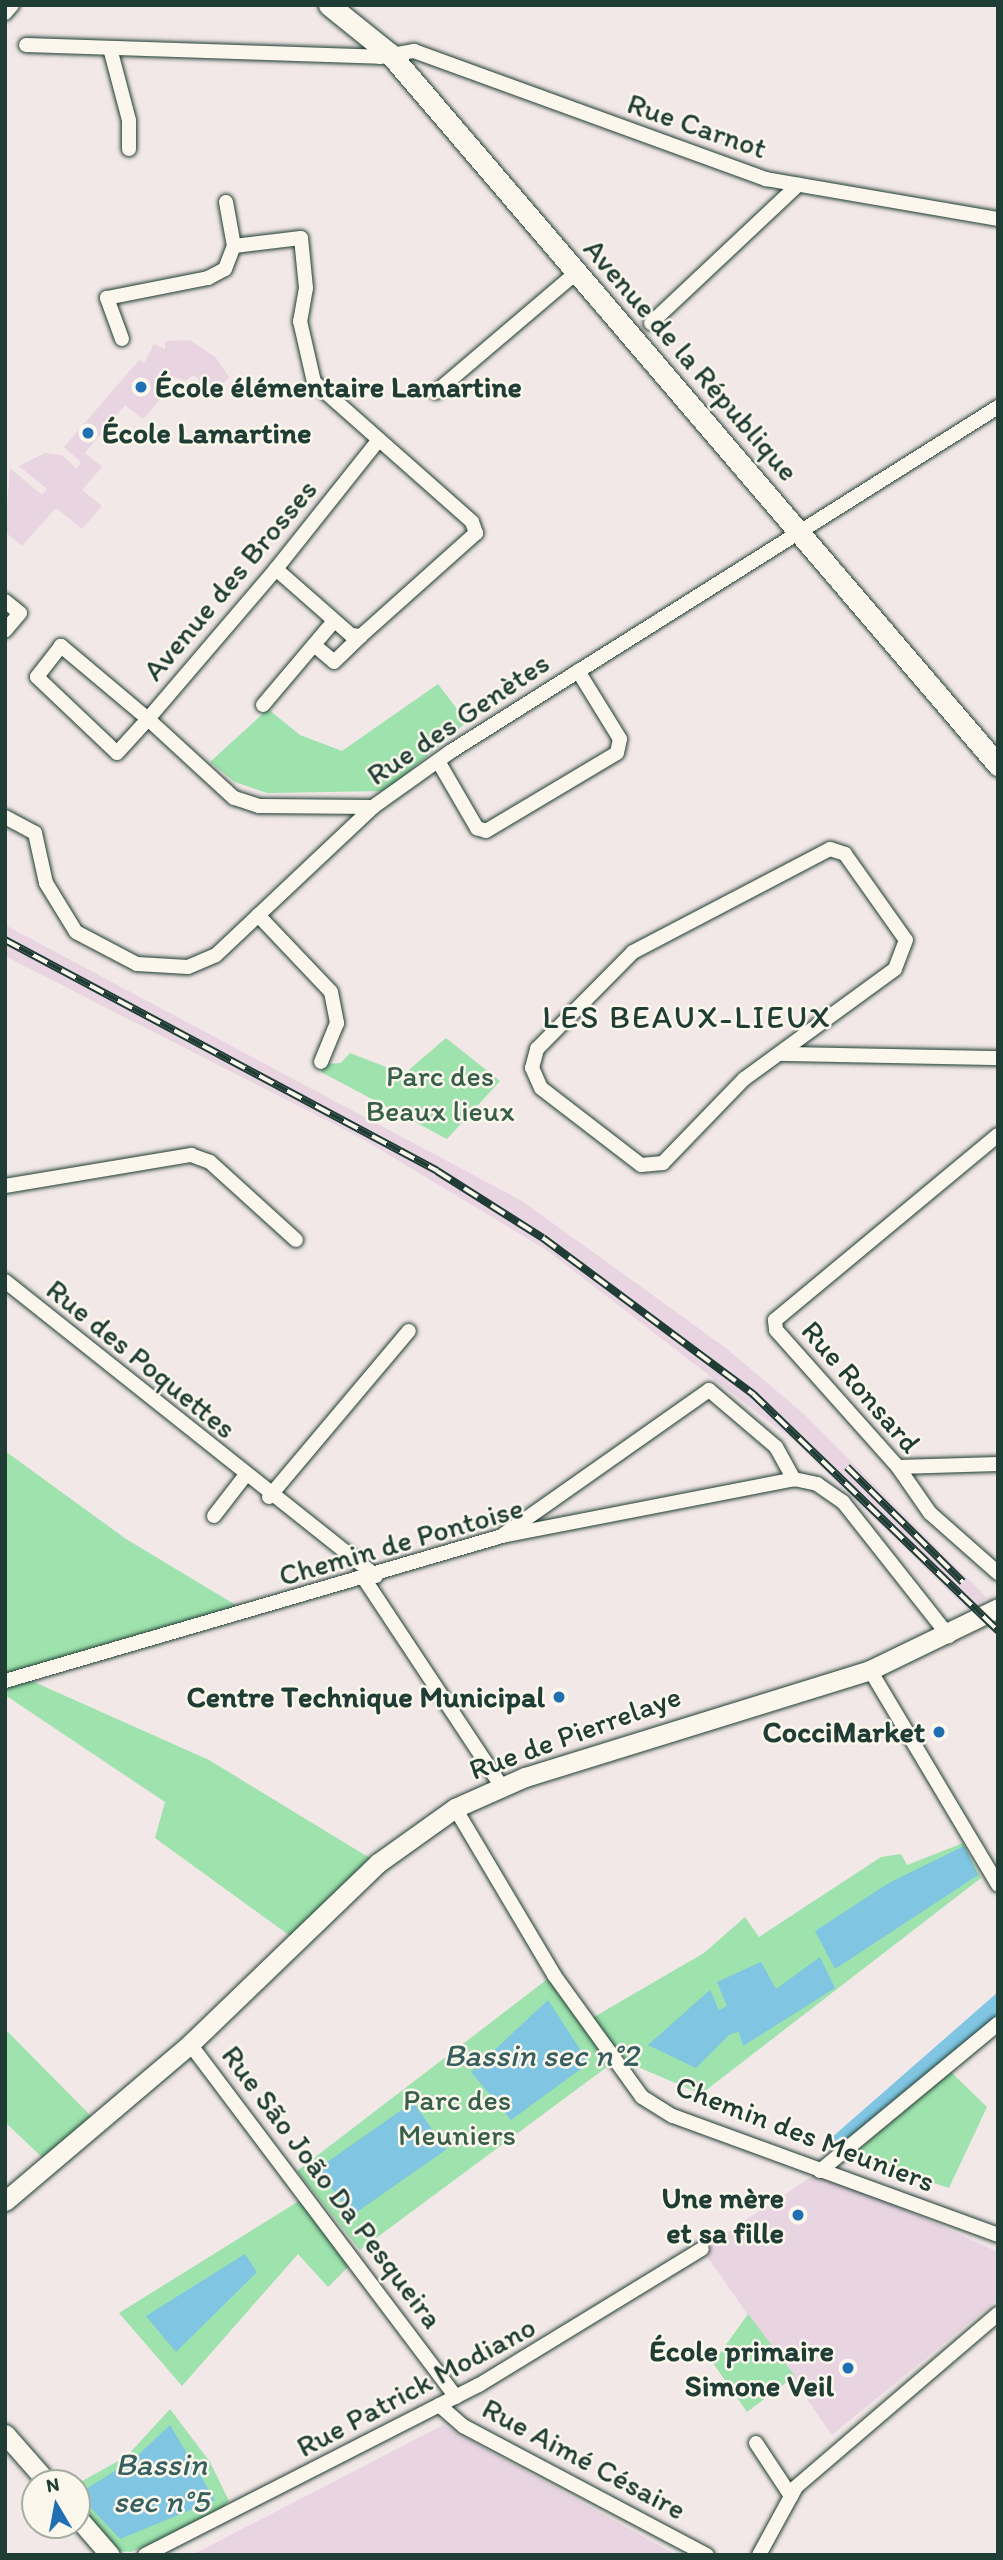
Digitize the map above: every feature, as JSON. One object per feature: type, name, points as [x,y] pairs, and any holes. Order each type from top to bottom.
[{"type":"main road","name":"Avenue de la République","points":[[328,5],[390,54],[998,765]]},
{"type":"main road","name":"Rue de Pierrelaye","points":[[5,2201],[190,2044],[378,1863],[455,1808],[502,1787],[870,1670],[949,1636],[998,1608]]},
{"type":"main road","points":[[5,2434],[36,2469]]},
{"type":"main road","points":[[91,2533],[110,2555]]},
{"type":"street","points":[[5,13],[12,5]]},
{"type":"street","name":"Rue Carnot","points":[[26,45],[111,52],[390,54],[414,51],[691,155],[798,185],[998,219]]},
{"type":"street","points":[[111,52],[130,149]]},
{"type":"street","points":[[408,75],[431,57]]},
{"type":"street","points":[[651,323],[798,185]]},
{"type":"street","points":[[122,339],[107,298],[208,278],[225,269],[234,246],[226,202]]},
{"type":"street","points":[[234,246],[301,238],[306,288],[300,321],[314,382],[377,442],[472,522],[476,533],[334,662],[314,645]]},
{"type":"street","points":[[436,392],[577,272]]},
{"type":"street","name":"Rue des Genètes","points":[[5,817],[35,832],[46,883],[76,932],[137,964],[188,967],[216,955],[373,807],[438,761],[998,407]]},
{"type":"street","name":"Avenue des Brosses","points":[[373,807],[259,806],[234,798],[148,719],[61,646],[37,677],[117,754],[148,719],[276,569],[377,442]]},
{"type":"street","points":[[276,569],[334,621],[361,636]]},
{"type":"street","points":[[5,601],[19,613],[5,631]]},
{"type":"street","points":[[263,705],[334,621]]},
{"type":"street","points":[[438,761],[477,828],[486,831],[617,753],[620,740],[578,671]]},
{"type":"street","points":[[782,1054],[895,969],[906,940],[845,854],[830,849],[633,951],[537,1049],[532,1068],[541,1088],[641,1165],[663,1163],[744,1079],[782,1054],[998,1058]]},
{"type":"street","points":[[258,915],[331,992],[337,1023],[321,1062]]},
{"type":"street","name":"Rue Ronsard","points":[[998,1135],[775,1320],[776,1330],[898,1467],[930,1513],[998,1573]]},
{"type":"street","points":[[5,1186],[191,1155],[210,1162],[296,1240]]},
{"type":"street","name":"Rue des Poquettes","points":[[5,1281],[269,1497],[360,1558],[502,1787]]},
{"type":"street","points":[[269,1497],[409,1331]]},
{"type":"street","points":[[502,1536],[709,1390],[776,1447],[794,1479],[817,1484],[843,1502],[949,1636]]},
{"type":"street","points":[[898,1467],[998,1464]]},
{"type":"street","name":"Rue des Poquettes","points":[[214,1516],[244,1476]]},
{"type":"street","name":"Chemin de Pontoise","points":[[5,1681],[371,1578],[502,1536],[794,1479]]},
{"type":"street","points":[[870,1670],[998,1885]]},
{"type":"street","name":"Chemin des Meuniers","points":[[455,1808],[554,1975],[642,2097],[673,2116],[998,2235]]},
{"type":"street","points":[[820,2171],[998,2024]]},
{"type":"street","name":"Rue São João Da Pesqueira","points":[[190,2044],[456,2397]]},
{"type":"street","name":"Rue Patrick Modiano","points":[[145,2555],[456,2397],[585,2325],[702,2249]]},
{"type":"street","points":[[759,2555],[791,2496],[848,2437],[998,2314]]},
{"type":"street","name":"Rue Aimé Césaire","points":[[439,2405],[463,2426],[707,2555]]},
{"type":"street","points":[[756,2443],[791,2496]]},
{"type":"shaded area","name":"École Lamartine","points":[[190,340],[216,358],[229,377],[210,399],[194,388],[200,381],[194,375],[185,381],[163,373],[171,387],[143,419],[125,405],[85,453],[102,467],[82,490],[102,506],[82,529],[56,508],[22,546],[5,532],[10,468],[42,495],[47,489],[19,466],[45,453],[62,455],[77,469],[81,462],[64,447],[139,360],[144,363],[154,344],[165,349],[165,341]]},
{"type":"shaded area","points":[[5,925],[522,1201],[726,1348],[804,1414],[987,1598],[967,1609],[793,1440],[548,1251],[361,1138],[5,956]]},
{"type":"shaded area","name":"École primaire Simone Veil","points":[[820,2171],[998,2252],[998,2299],[832,2435],[702,2249]]},
{"type":"shaded area","points":[[443,2425],[676,2555],[192,2555]]},
{"type":"green space","points":[[438,684],[467,722],[386,791],[267,793],[235,782],[210,762],[268,709],[300,735],[342,751]]},
{"type":"green space","name":"Parc des Beaux lieux","points":[[446,1038],[500,1081],[447,1139],[321,1072],[324,1064],[341,1063],[350,1053],[404,1074]]},
{"type":"green space","points":[[5,1451],[126,1539],[249,1613],[14,1673],[209,1760],[378,1863],[300,1943],[155,1838],[165,1802],[5,1695]]},
{"type":"green space","name":"Parc des Meuniers","points":[[963,1843],[981,1878],[701,2094],[631,2064],[591,2025],[615,2061],[360,2250],[297,2171],[558,1971],[587,2021],[704,1953],[745,1917],[759,1937],[881,1857],[901,1854],[907,1865]]},
{"type":"green space","points":[[5,2029],[95,2120],[49,2164],[5,2122]]},
{"type":"green space","points":[[951,2072],[987,2107],[949,2188],[851,2156]]},
{"type":"green space","points":[[299,2201],[352,2263],[328,2287],[298,2254],[182,2386],[119,2313]]},
{"type":"green space","points":[[748,2314],[795,2376],[747,2412],[713,2363]]},
{"type":"green space","name":"Bassin sec n°5","points":[[170,2409],[210,2462],[229,2501],[216,2515],[131,2552],[118,2551],[91,2527],[91,2476],[127,2456]]},
{"type":"water","points":[[964,1846],[978,1875],[835,1969],[815,1931],[889,1883]]},
{"type":"water","points":[[820,1957],[835,1988],[743,2046],[739,2032],[730,2034],[696,2068],[648,2045],[710,1990],[719,2010],[727,2006],[717,1982],[761,1962],[776,1989]]},
{"type":"water","points":[[998,1992],[998,2014],[836,2148],[830,2139]]},
{"type":"water","name":"Bassin sec n°2","points":[[548,2000],[589,2063],[511,2120],[471,2072]]},
{"type":"water","points":[[413,2102],[446,2150],[351,2216],[318,2169]]},
{"type":"water","points":[[245,2254],[257,2272],[176,2352],[146,2316]]},
{"type":"water","name":"Bassin sec n°5","points":[[170,2425],[215,2500],[120,2539],[91,2508],[91,2486],[134,2459]]},
{"type":"railway","points":[[5,940],[437,1171],[543,1238],[753,1394],[998,1631]]},
{"type":"railway","points":[[847,1467],[963,1582]]},
{"type":"place","name":"École élémentaire Lamartine","points":[[141,387]]},
{"type":"place","name":"École Lamartine","points":[[88,433]]},
{"type":"place","name":"Centre Technique Municipal","points":[[559,1697]]},
{"type":"place","name":"CocciMarket","points":[[939,1732]]},
{"type":"place","name":"Une mère et sa fille","points":[[798,2215]]},
{"type":"place","name":"École primaire Simone Veil","points":[[848,2368]]},
{"type":"district","name":"LES BEAUX-LIEUX","points":[[687,1017]]}]
